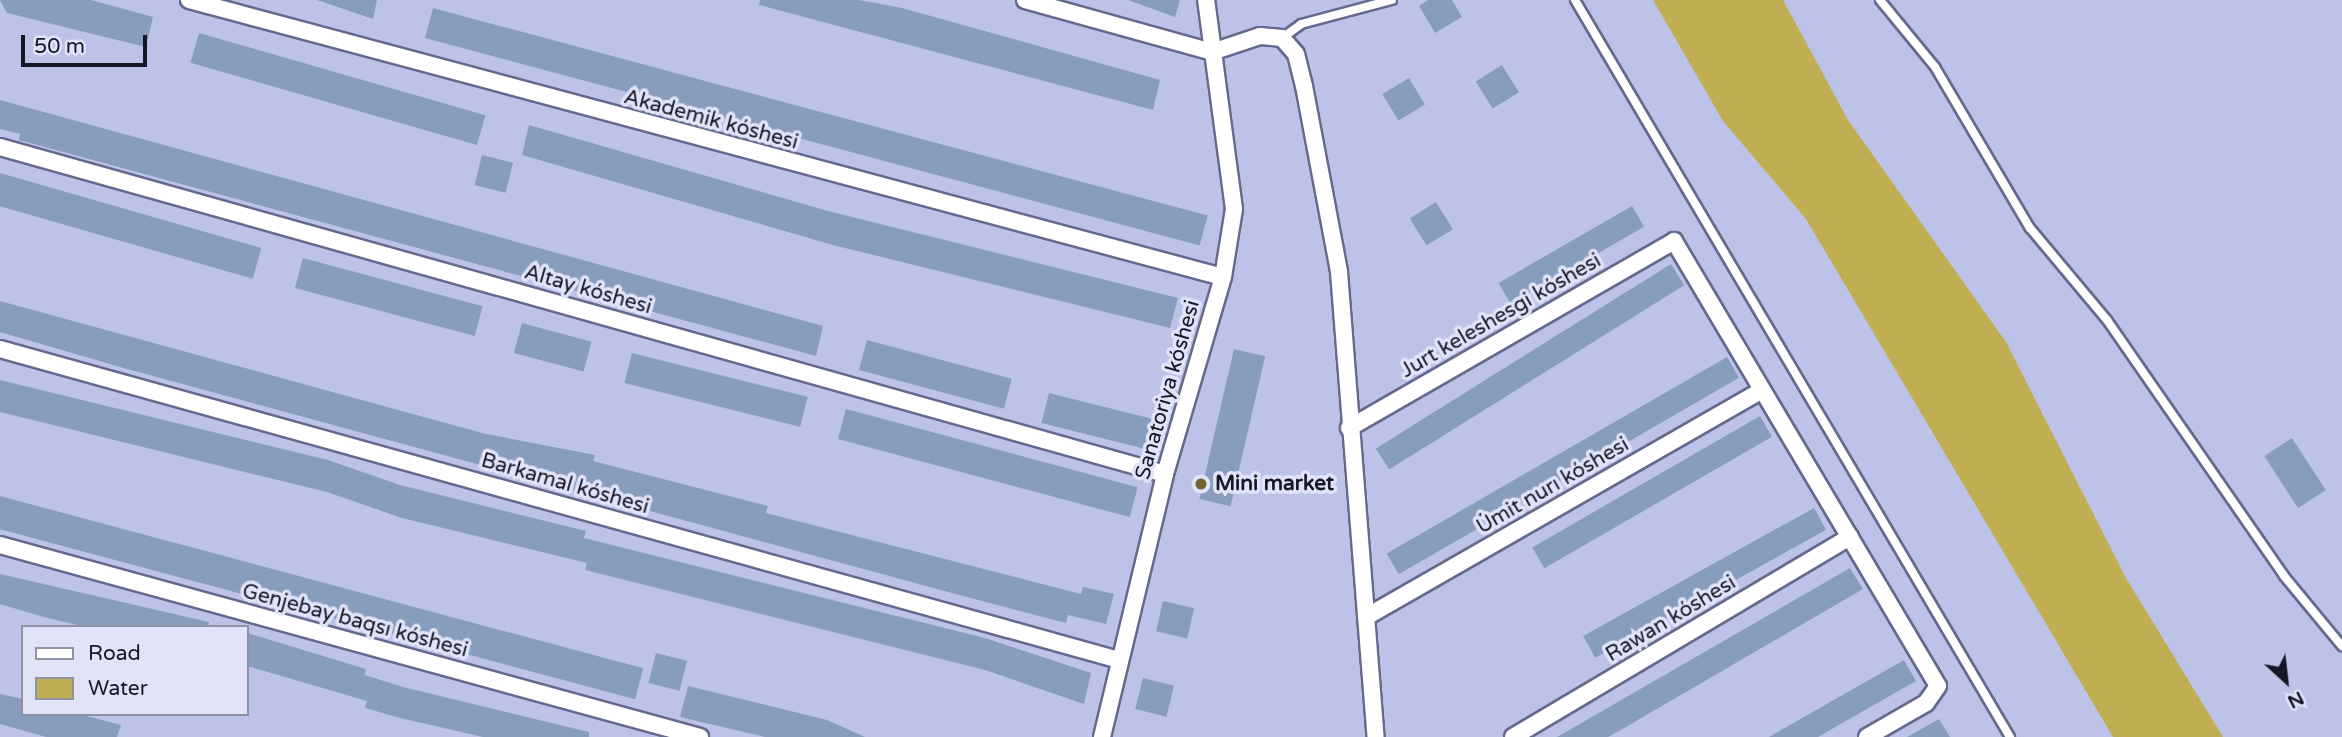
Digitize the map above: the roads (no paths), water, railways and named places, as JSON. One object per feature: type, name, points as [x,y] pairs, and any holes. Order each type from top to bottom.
[{"type":"street","name":"Akademik kóshesi","points":[[189,0],[1223,277]]},
{"type":"street","points":[[1025,0],[1212,52],[1260,36],[1282,38],[1299,65],[1339,272],[1349,428],[1376,737]]},
{"type":"street","name":"Sanatoriya kóshesi","points":[[1102,737],[1165,474],[1223,277],[1234,209],[1206,0]]},
{"type":"street","name":"Altay kóshesi","points":[[0,147],[1165,474]]},
{"type":"street","name":"Jurt keleshesgi kóshesi","points":[[1349,428],[1674,241],[1762,390]]},
{"type":"street","name":"Barkamal kóshesi","points":[[0,349],[1119,660]]},
{"type":"street","points":[[1762,390],[1938,686],[1926,703],[1867,737]]},
{"type":"street","name":"Úmit nurı kóshesi","points":[[1366,617],[1762,390]]},
{"type":"street","name":"Rawan kóshesi","points":[[1513,737],[1850,537]]},
{"type":"street","name":"Genjebay baqsı kóshesi","points":[[0,545],[700,737]]},
{"type":"lane","points":[[1282,38],[1301,24],[1392,0]]},
{"type":"lane","points":[[1574,0],[2010,737]]},
{"type":"lane","points":[[1880,0],[1935,67],[2030,228],[2107,320],[2284,576],[2342,646]]},
{"type":"water","points":[[1653,0],[1783,0],[1848,120],[2006,342],[2126,578],[2223,737],[2113,737],[1806,219],[1723,121]]},
{"type":"place","name":"Mini market","points":[[1201,484]]}]
